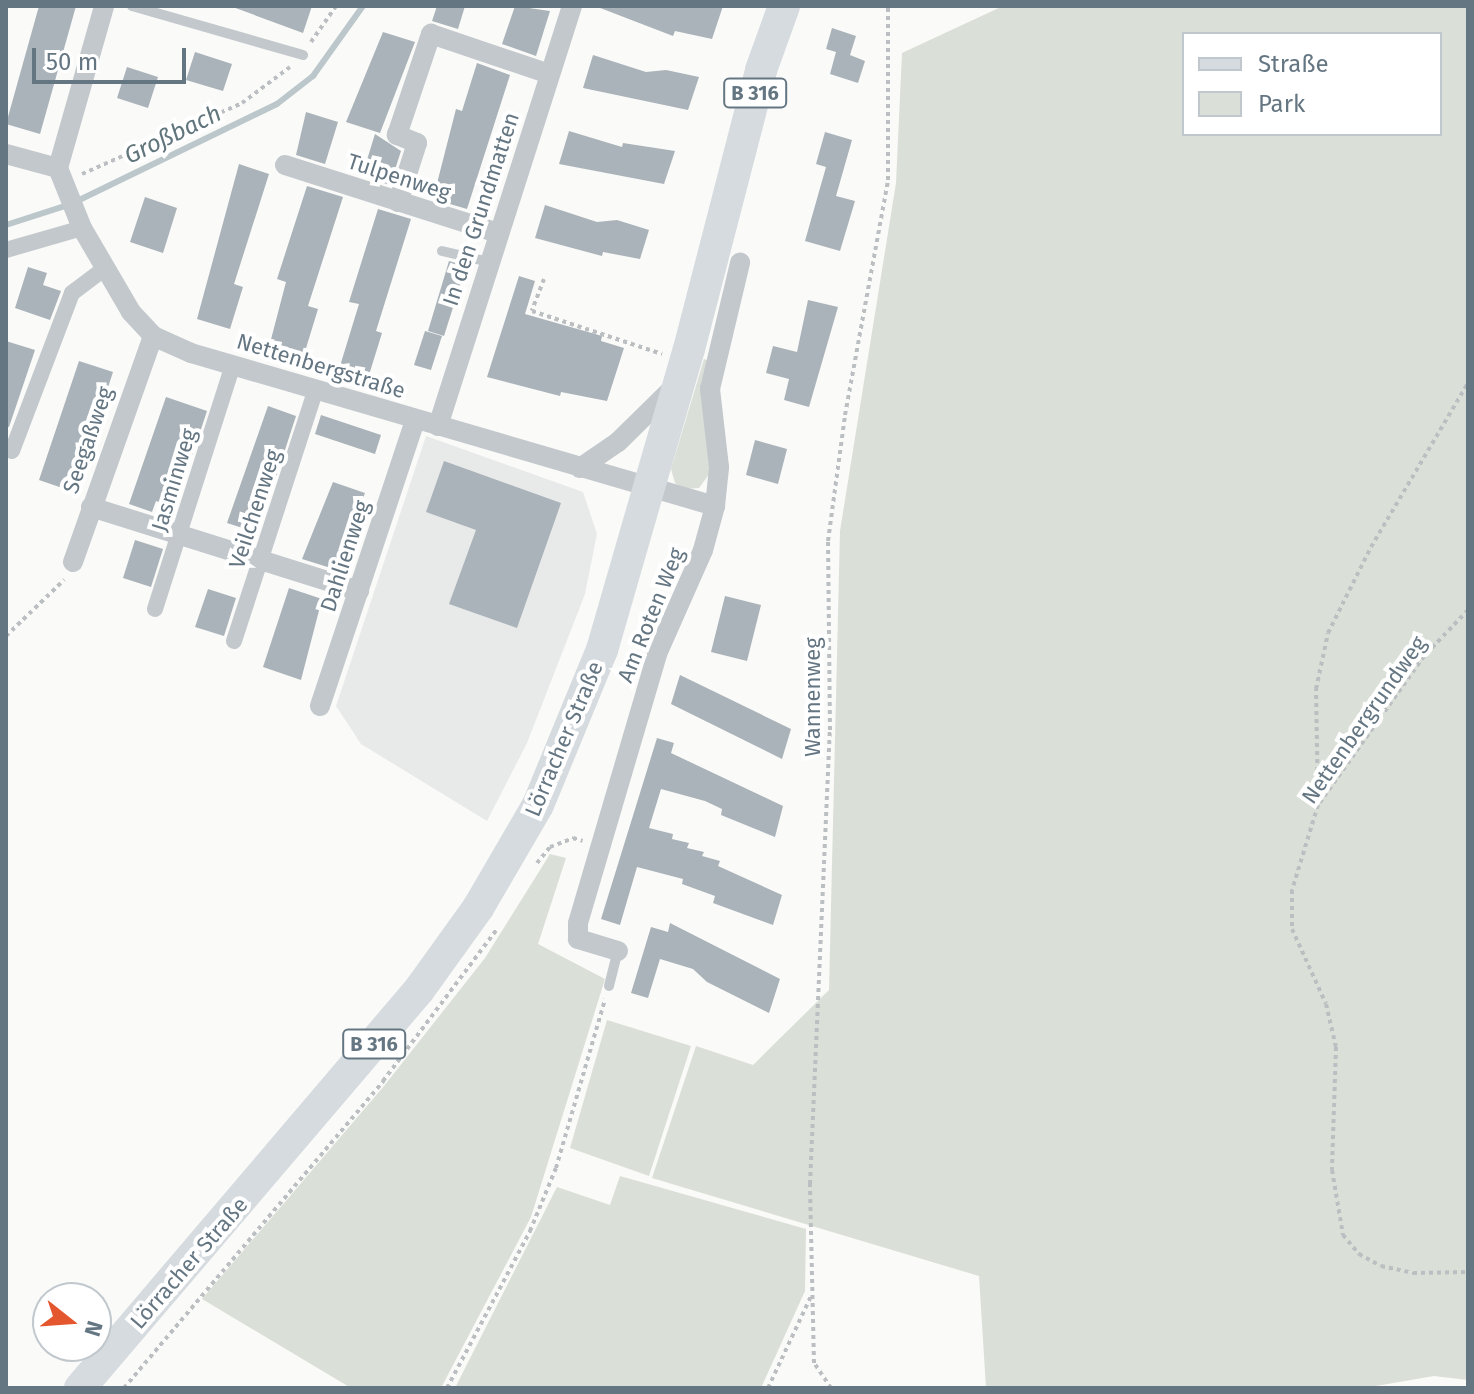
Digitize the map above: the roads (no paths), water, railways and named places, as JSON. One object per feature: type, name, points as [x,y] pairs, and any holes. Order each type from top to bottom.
[{"type":"main road","name":"Lörracher Straße","points":[[80,1388],[306,1128],[419,990],[478,908],[538,805],[602,650],[648,488],[671,368],[761,70],[784,6]]},
{"type":"street","points":[[6,154],[60,177],[104,6]]},
{"type":"street","name":"In den Grundmatten","points":[[438,426],[572,6]]},
{"type":"street","points":[[398,202],[417,143],[397,135],[431,34],[549,74]]},
{"type":"street","name":"Tulpenweg","points":[[285,165],[498,233]]},
{"type":"street","name":"Nettenbergstraße","points":[[60,177],[79,222],[105,268],[131,312],[153,336],[233,365],[715,506]]},
{"type":"street","points":[[6,250],[79,222]]},
{"type":"street","name":"Am Roten Weg","points":[[618,951],[578,939],[578,923],[657,654],[703,550],[715,506],[719,467],[710,389],[740,263]]},
{"type":"street","points":[[12,451],[72,293],[105,268]]},
{"type":"street","name":"Seegaßweg","points":[[73,562],[153,336]]},
{"type":"street","name":"Jasminweg","points":[[155,609],[233,365]]},
{"type":"street","points":[[580,468],[650,414],[671,368]]},
{"type":"street","name":"Veilchenweg","points":[[234,641],[316,389]]},
{"type":"street","name":"Dahlienweg","points":[[320,706],[415,420]]},
{"type":"street","points":[[91,507],[359,591]]},
{"type":"lane","points":[[132,6],[303,55]]},
{"type":"lane","points":[[442,251],[489,262]]},
{"type":"lane","points":[[609,986],[618,951]]},
{"type":"waterway","name":"Großbach","points":[[6,225],[71,204],[277,104],[313,76],[363,6]]}]
